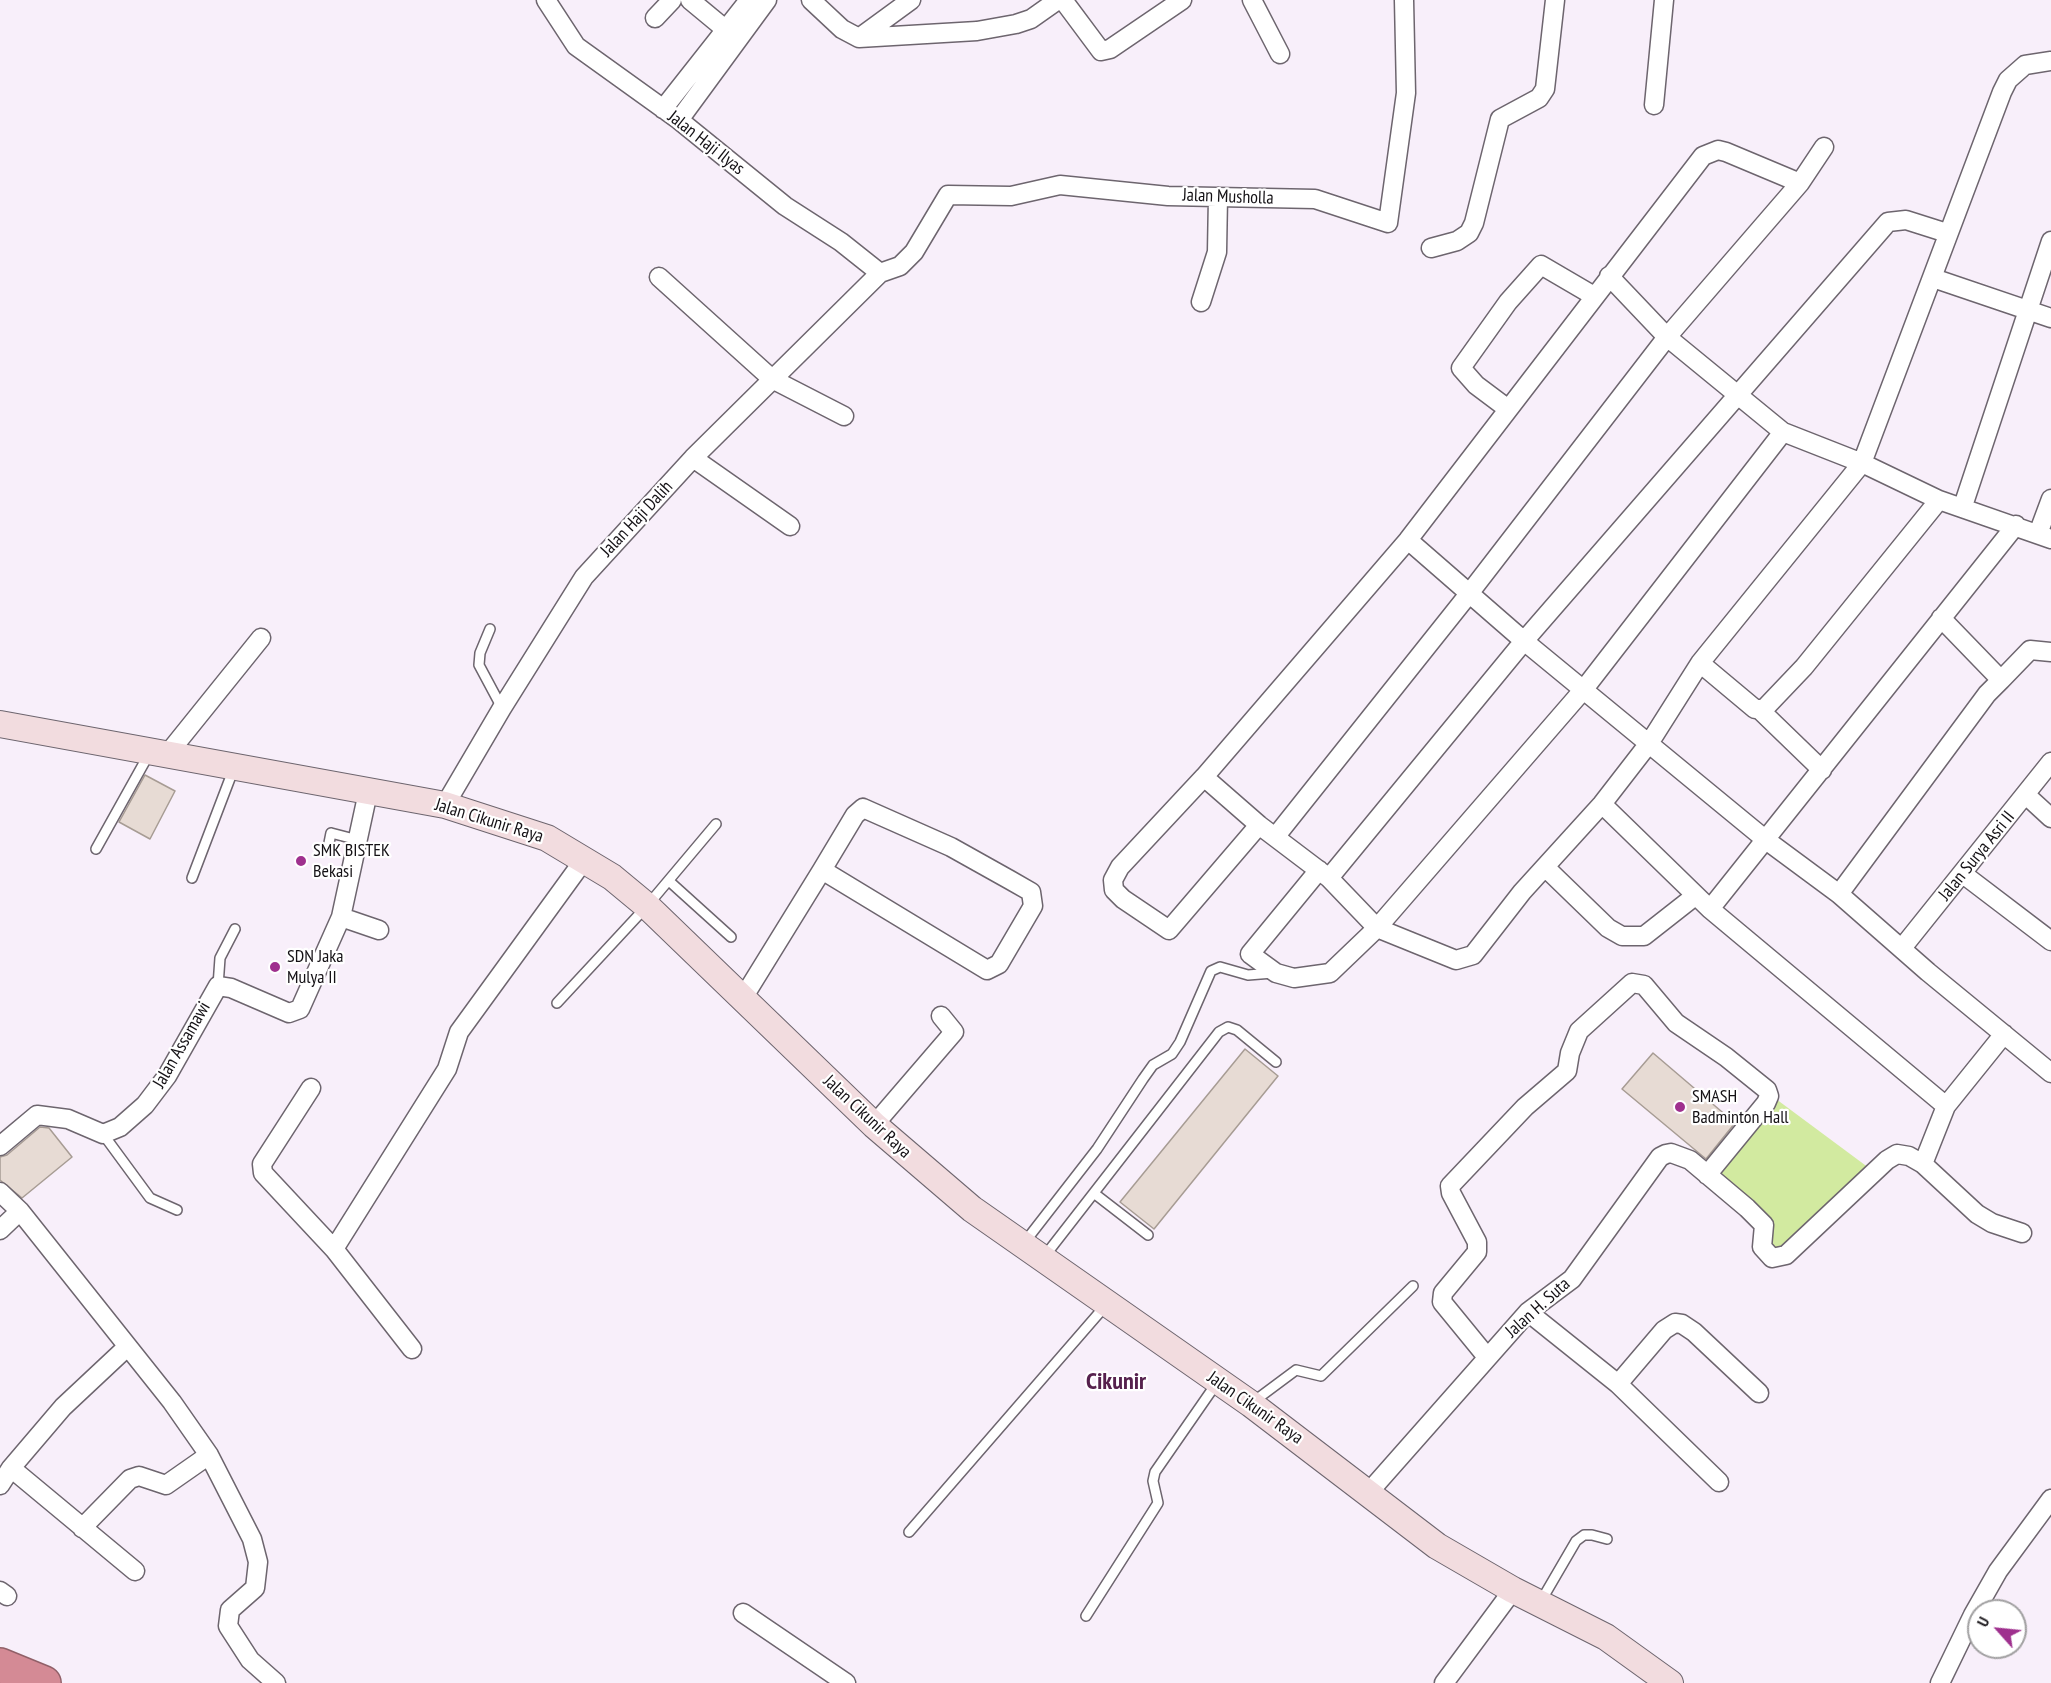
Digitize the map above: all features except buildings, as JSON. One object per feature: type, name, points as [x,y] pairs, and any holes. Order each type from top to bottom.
[{"type":"highway","points":[[0,1665],[44,1683]]},
{"type":"street","name":"Jalan Haji Ilyas","points":[[546,0],[576,46],[679,120],[785,206],[841,242],[880,273]]},
{"type":"street","points":[[655,18],[672,0]]},
{"type":"street","points":[[690,0],[725,30]]},
{"type":"street","points":[[663,109],[749,0]]},
{"type":"street","points":[[679,120],[767,0]]},
{"type":"street","points":[[811,0],[842,29],[859,38],[977,31],[1016,24],[1031,19],[1058,0]]},
{"type":"street","points":[[859,38],[911,0]]},
{"type":"street","points":[[1063,0],[1101,51],[1110,49],[1182,0]]},
{"type":"street","points":[[1252,0],[1280,54]]},
{"type":"street","name":"Jalan Musholla","points":[[880,273],[900,266],[914,252],[948,195],[1011,196],[1060,185],[1168,196],[1315,199],[1388,223],[1406,93],[1404,0]]},
{"type":"street","points":[[1431,248],[1457,241],[1469,233],[1474,223],[1500,120],[1539,98],[1545,89],[1555,0]]},
{"type":"street","points":[[1654,105],[1664,0]]},
{"type":"street","points":[[1204,777],[1259,825],[1324,874],[1377,928],[1455,960],[1465,959],[1481,948],[1497,924],[1602,804],[1650,742],[1700,663],[1862,464],[1933,278],[1947,233],[2008,80],[2025,65],[2051,61]]},
{"type":"street","points":[[1275,836],[1468,595],[1666,338],[1800,183],[1824,147]]},
{"type":"street","points":[[1259,825],[1169,930],[1123,899],[1114,890],[1113,880],[1120,867],[1204,777],[1408,540],[1703,156],[1718,150],[1734,154],[1800,183]]},
{"type":"street","points":[[1201,302],[1217,252],[1218,197]]},
{"type":"street","points":[[1783,432],[1584,689],[1377,928],[1330,973],[1294,978],[1276,973],[1250,954],[1324,874],[1888,222],[1906,220],[1947,233]]},
{"type":"street","points":[[1963,506],[2026,310],[2051,241]]},
{"type":"street","points":[[1508,409],[1476,385],[1461,368],[1508,303],[1541,265],[1594,296]]},
{"type":"street","name":"Jalan Haji Dalih","points":[[445,805],[502,708],[584,577],[693,458],[880,273]]},
{"type":"street","points":[[1609,276],[1666,338],[1739,394],[1783,432],[1862,464],[1939,500],[1963,506],[2044,536],[2051,499]]},
{"type":"street","points":[[659,277],[772,379],[844,416]]},
{"type":"street","points":[[1933,278],[2051,318]]},
{"type":"street","points":[[693,458],[790,526]]},
{"type":"street","points":[[1761,711],[1804,667],[1939,500]]},
{"type":"street","points":[[1710,909],[2016,525]]},
{"type":"street","points":[[1408,540],[1468,595],[1650,742],[1766,840],[1839,894],[2051,1073]]},
{"type":"street","points":[[1941,618],[2001,680]]},
{"type":"street","points":[[158,755],[261,638]]},
{"type":"street","points":[[1839,894],[1987,694],[2030,650],[2051,652]]},
{"type":"street","points":[[1700,663],[1755,709],[1761,711],[1822,770]]},
{"type":"street","name":"Jalan Cikunir Raya","points":[[0,724],[158,755],[445,805],[547,838],[612,877],[647,906],[874,1125],[972,1209],[1106,1305],[1251,1404],[1437,1546],[1513,1590],[1606,1637],[1670,1683]]},
{"type":"street","name":"Jalan Surya Asri II","points":[[1902,948],[2051,762]]},
{"type":"street","name":"Jalan Assamawi","points":[[103,1134],[120,1127],[145,1105],[167,1076],[218,986],[231,988],[289,1013],[300,1009],[341,917],[368,792]]},
{"type":"street","points":[[2026,795],[2051,818]]},
{"type":"street","points":[[1602,804],[1695,896],[1946,1106]]},
{"type":"street","points":[[743,998],[858,811],[867,808],[951,847],[1031,892],[1033,906],[999,964],[987,970],[822,870]]},
{"type":"street","points":[[334,1249],[447,1070],[459,1032],[584,860]]},
{"type":"street","points":[[1545,867],[1608,928],[1622,936],[1644,936],[1695,896]]},
{"type":"street","points":[[1963,874],[2051,941]]},
{"type":"street","points":[[341,917],[379,930]]},
{"type":"street","points":[[1487,1357],[1442,1302],[1443,1293],[1477,1251],[1477,1242],[1451,1193],[1450,1186],[1525,1107],[1567,1071],[1570,1053],[1579,1031],[1632,983],[1644,985],[1676,1023],[1726,1057],[1767,1090],[1769,1096],[1766,1103],[1707,1175]]},
{"type":"street","points":[[874,1125],[954,1032],[941,1017]]},
{"type":"street","points":[[2004,1034],[1946,1106],[1923,1164],[1977,1214],[1992,1223],[2022,1233]]},
{"type":"street","points":[[311,1088],[262,1164],[263,1173],[334,1249],[412,1349]]},
{"type":"street","points":[[0,1146],[37,1115],[68,1119],[103,1134]]},
{"type":"street","name":"Jalan H. Suta","points":[[1369,1492],[1528,1312],[1572,1279],[1659,1157],[1671,1153],[1690,1160],[1764,1225],[1762,1247],[1772,1258],[1786,1255],[1887,1160],[1897,1155],[1909,1156],[1923,1164]]},
{"type":"street","points":[[0,1192],[20,1211],[126,1348],[172,1402],[209,1455],[252,1539],[258,1562],[255,1588],[230,1610],[228,1626],[250,1660],[276,1683]]},
{"type":"street","points":[[0,1230],[20,1211]]},
{"type":"street","points":[[1528,1312],[1618,1384],[1719,1482]]},
{"type":"street","points":[[1618,1384],[1664,1330],[1675,1323],[1682,1324],[1694,1332],[1759,1393]]},
{"type":"street","points":[[0,1485],[11,1468],[63,1407],[126,1348]]},
{"type":"street","points":[[82,1528],[130,1479],[140,1476],[166,1485],[209,1455]]},
{"type":"street","points":[[11,1468],[135,1571]]},
{"type":"street","points":[[1940,1683],[1973,1615],[1998,1571],[2051,1499]]},
{"type":"street","points":[[1444,1683],[1513,1590]]},
{"type":"street","points":[[744,1613],[846,1683]]},
{"type":"lane","points":[[490,629],[480,653],[479,665],[502,708]]},
{"type":"lane","points":[[96,849],[158,755]]},
{"type":"lane","points":[[192,878],[234,768]]},
{"type":"lane","points":[[558,1003],[647,906],[716,824]]},
{"type":"lane","points":[[328,848],[332,833],[358,840]]},
{"type":"lane","points":[[669,881],[731,937]]},
{"type":"lane","points":[[218,986],[220,958],[235,929]]},
{"type":"lane","points":[[1033,1252],[1143,1078],[1153,1065],[1172,1054],[1176,1048],[1211,971],[1220,968],[1248,975],[1276,973]]},
{"type":"lane","points":[[1033,1252],[1095,1194],[1219,1032],[1228,1027],[1237,1030],[1276,1062]]},
{"type":"lane","points":[[103,1134],[150,1198],[177,1210]]},
{"type":"lane","points":[[1095,1194],[1148,1235]]},
{"type":"lane","points":[[1251,1404],[1296,1370],[1321,1376],[1413,1286]]},
{"type":"lane","points":[[909,1532],[1106,1305]]},
{"type":"lane","points":[[1086,1616],[1158,1503],[1153,1481],[1155,1472],[1218,1382]]},
{"type":"lane","points":[[1540,1603],[1576,1541],[1584,1536],[1592,1535],[1607,1539]]},
{"type":"green space","points":[[1776,1099],[1869,1168],[1780,1252],[1768,1242],[1717,1172]]},
{"type":"place","name":"SMK BISTEK Bekasi","points":[[301,861]]},
{"type":"place","name":"SDN Jaka Mulya II","points":[[275,967]]},
{"type":"place","name":"SMASH Badminton Hall","points":[[1680,1107]]},
{"type":"district","name":"Cikunir","points":[[1116,1382]]}]
